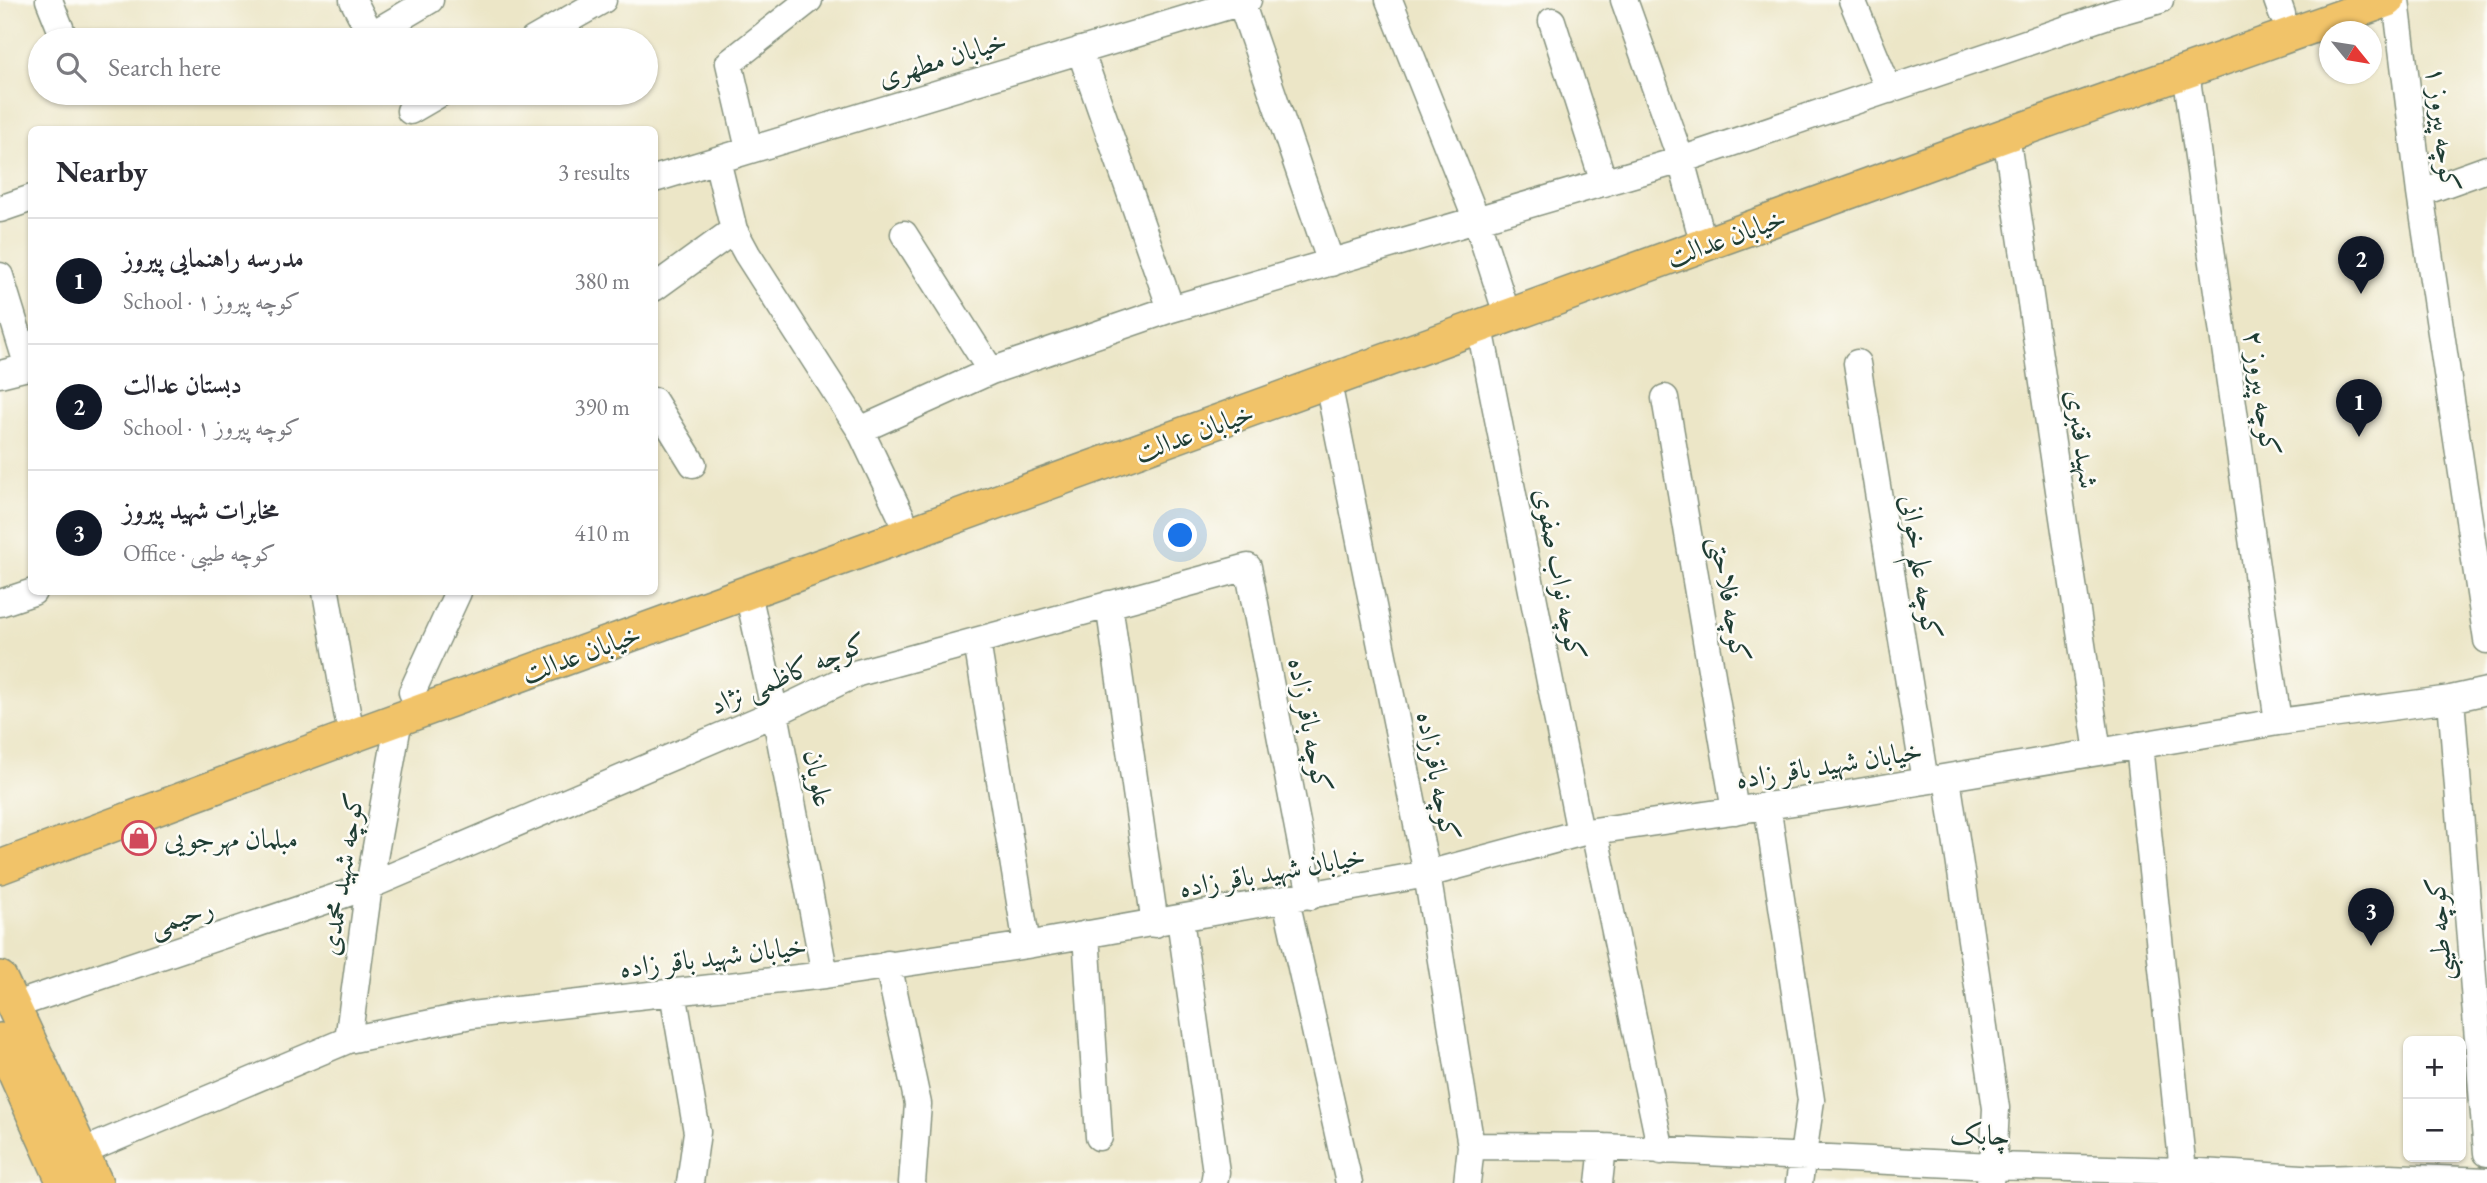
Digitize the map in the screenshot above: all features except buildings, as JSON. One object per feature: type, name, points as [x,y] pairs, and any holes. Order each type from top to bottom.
[{"type":"main road","name":"خیابان عدالت","points":[[0,867],[405,706],[902,518],[1699,227],[2279,7],[2321,0]]},
{"type":"main road","name":"خیابان عدالت","points":[[0,846],[348,718],[405,706],[748,593],[2007,135],[2388,0]]},
{"type":"main road","points":[[6,992],[96,1183]]},
{"type":"main road","points":[[4,1057],[64,1183]]},
{"type":"street","points":[[49,0],[60,28]]},
{"type":"street","points":[[353,0],[367,28]]},
{"type":"street","points":[[383,28],[430,0]]},
{"type":"street","points":[[554,28],[603,0]]},
{"type":"street","points":[[749,149],[729,63],[810,0]]},
{"type":"street","points":[[1389,0],[1477,221],[1502,299]]},
{"type":"street","points":[[1624,0],[1681,160],[1699,227]]},
{"type":"street","points":[[1852,0],[1889,90]]},
{"type":"street","points":[[860,430],[991,371],[1171,309],[1681,160],[1889,90],[2111,7],[2160,0]]},
{"type":"street","name":"کوچه پیروز ۱","points":[[2396,0],[2420,192],[2487,640]]},
{"type":"street","points":[[1245,1],[1331,263]]},
{"type":"street","name":"خیابان مطهری","points":[[658,178],[1245,1]]},
{"type":"street","points":[[1552,21],[1604,183]]},
{"type":"street","points":[[1080,50],[1171,309]]},
{"type":"street","name":"کوچه پیروز ۲","points":[[2186,72],[2278,722]]},
{"type":"street","points":[[410,111],[420,105]]},
{"type":"street","name":"شهید قنبری","points":[[2007,135],[2098,752]]},
{"type":"street","points":[[717,160],[734,230],[860,430],[902,518]]},
{"type":"street","points":[[2420,192],[2487,169]]},
{"type":"street","points":[[0,209],[28,199]]},
{"type":"street","points":[[658,285],[734,230]]},
{"type":"street","points":[[904,234],[991,371]]},
{"type":"street","points":[[0,276],[28,363]]},
{"type":"street","name":"کوچه نواب صفوی","points":[[1480,328],[1587,832],[1661,1151]]},
{"type":"street","name":"کوچه علم خوانی","points":[[1857,363],[1996,1108],[1991,1175]]},
{"type":"street","points":[[0,374],[28,366]]},
{"type":"street","name":"کوچه باقرزاده","points":[[1328,383],[1427,874],[1471,1146],[1467,1183]]},
{"type":"street","name":"کوچه فلاحتی","points":[[1665,398],[1735,811]]},
{"type":"street","points":[[658,407],[693,464]]},
{"type":"street","name":"کوچه کاظمی نژاد","points":[[369,886],[775,713],[858,673],[1248,567]]},
{"type":"street","name":"کوچه باقر زاده","points":[[1248,567],[1299,898],[1349,1183]]},
{"type":"street","name":"علویان","points":[[748,593],[775,713],[825,975]]},
{"type":"street","points":[[0,603],[28,594]]},
{"type":"street","points":[[327,595],[348,718]]},
{"type":"street","name":"کوچه شهید محمدی","points":[[348,1040],[369,886],[405,706],[456,595]]},
{"type":"street","points":[[1109,604],[1216,1172],[1214,1183]]},
{"type":"street","points":[[977,642],[1027,945]]},
{"type":"street","name":"خیابان شهید باقر زاده","points":[[82,1152],[348,1040],[471,1015],[825,975],[1027,945],[1427,874],[1587,832],[1936,780],[2278,722],[2451,699],[2487,691]]},
{"type":"street","name":"کوچه طیبی","points":[[2451,699],[2487,1153]]},
{"type":"street","points":[[2139,745],[2181,1177]]},
{"type":"street","points":[[1767,805],[1811,1100],[1802,1170]]},
{"type":"street","name":"رحیمی","points":[[6,992],[369,886]]},
{"type":"street","points":[[1086,934],[1099,1137]]},
{"type":"street","points":[[888,964],[918,1104],[912,1183]]},
{"type":"street","points":[[673,992],[697,1132],[690,1183]]},
{"type":"street","name":"چابک","points":[[1471,1146],[1603,1147],[1661,1151],[1802,1170],[2318,1181],[2487,1181]]},
{"type":"street","points":[[1600,1183],[1603,1147]]},
{"type":"place","name":"دبستان عدالت","points":[[2361,294]]},
{"type":"place","name":"مدرسه راهنمایی پیروز","points":[[2359,437]]},
{"type":"place","name":"مبلمان مهرجویی","points":[[139,838]]},
{"type":"place","name":"مخابرات شهید پیروز","points":[[2371,946]]}]
